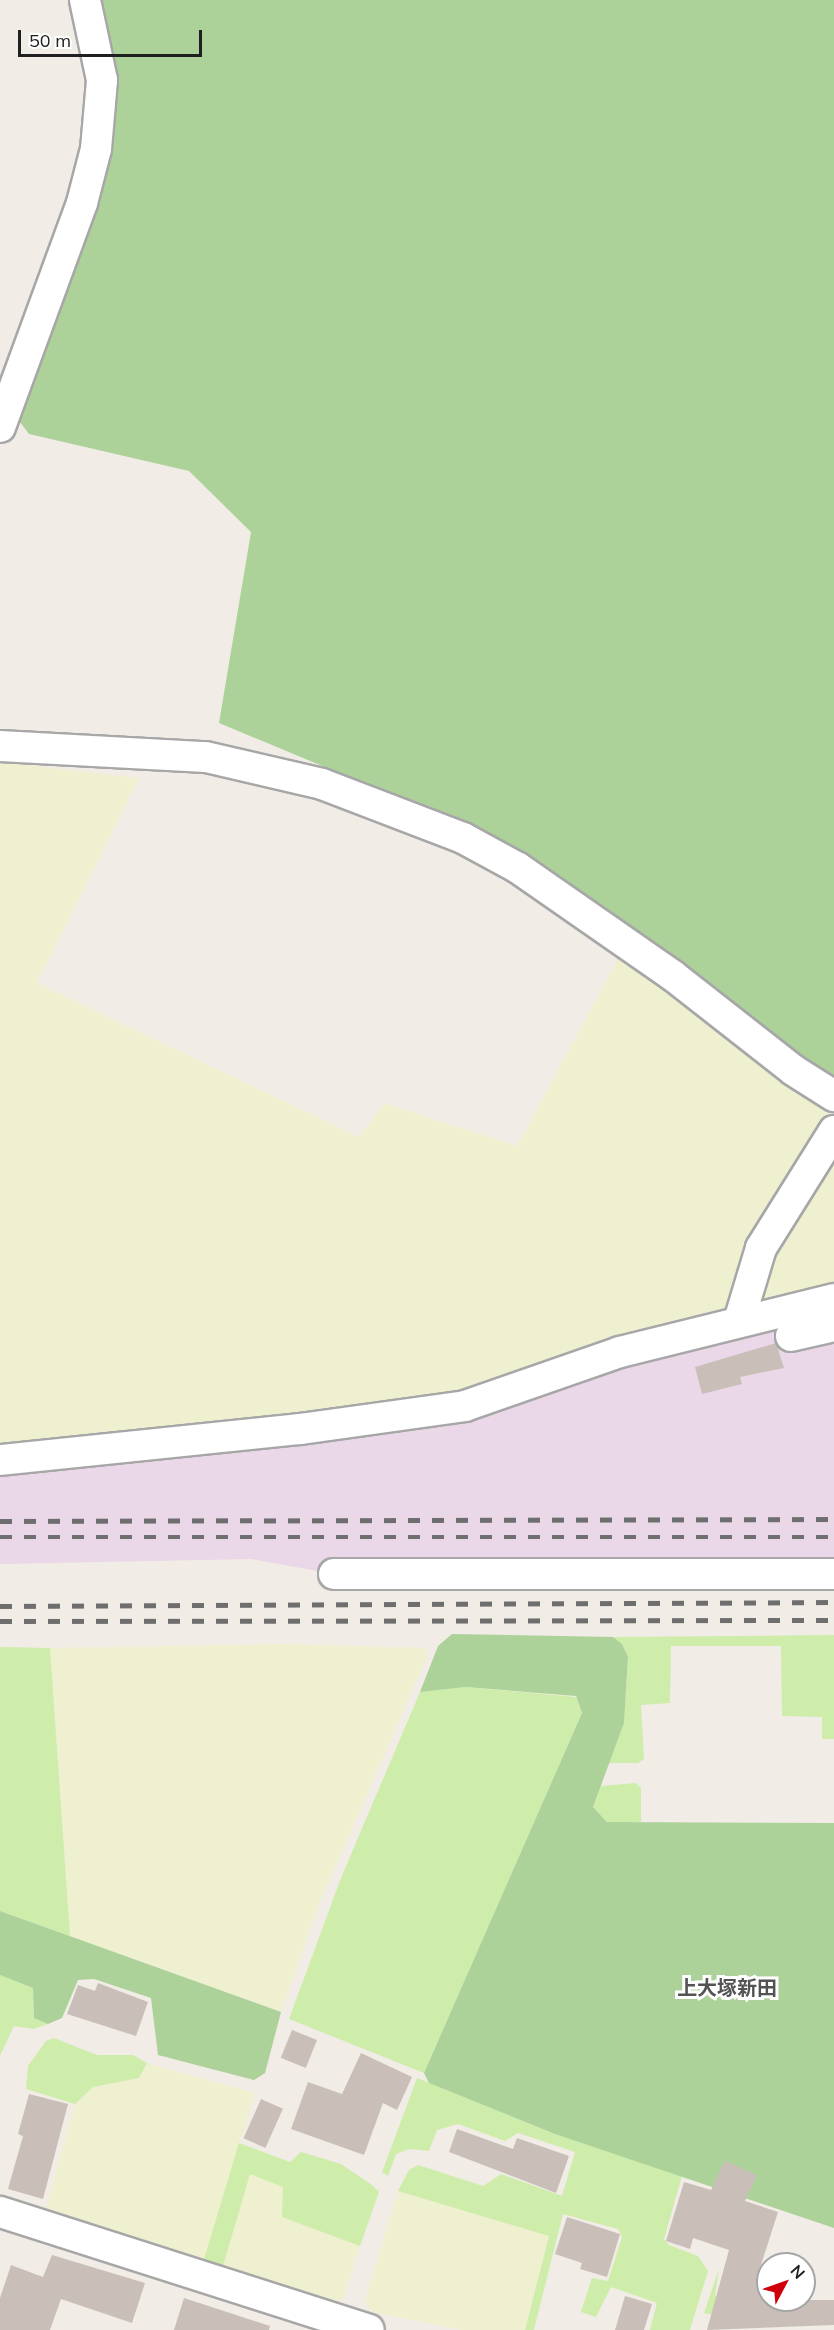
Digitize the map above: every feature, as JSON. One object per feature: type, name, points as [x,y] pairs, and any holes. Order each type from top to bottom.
[{"type":"street","points":[[0,426],[82,203],[96,149],[102,80],[85,0]]},
{"type":"street","points":[[0,746],[206,757],[322,784],[463,838],[518,868],[672,975],[793,1070],[834,1096]]},
{"type":"street","points":[[739,1321],[760,1248],[834,1131]]},
{"type":"street","points":[[0,1460],[300,1429],[465,1406],[620,1352],[834,1299]]},
{"type":"street","points":[[791,1336],[834,1326]]},
{"type":"street","points":[[334,1574],[834,1574]]},
{"type":"street","points":[[0,2212],[369,2330]]},
{"type":"shaded area","points":[[834,1299],[834,1574],[334,1574],[251,1559],[0,1564],[0,1460]]},
{"type":"green space","points":[[85,0],[834,0],[834,1084],[464,825],[219,723],[251,532],[189,471],[29,434],[8,406],[96,149]]},
{"type":"green space","points":[[0,762],[139,778],[37,983],[359,1137],[384,1103],[517,1146],[618,959],[831,1110],[752,1248],[733,1307],[464,1393],[0,1451]]},
{"type":"green space","points":[[834,1147],[834,1281],[764,1301],[760,1292],[767,1248]]},
{"type":"green space","points":[[452,1634],[613,1637],[622,1644],[628,1657],[624,1723],[593,1807],[607,1822],[834,1823],[834,2228],[555,2134],[429,2083],[424,2073],[582,1713],[576,1696],[466,1687],[420,1692],[438,1646]]},
{"type":"green space","points":[[834,1635],[834,1739],[822,1739],[822,1717],[782,1716],[781,1646],[671,1646],[670,1703],[641,1705],[644,1759],[638,1763],[609,1763],[624,1723],[628,1657],[622,1644],[613,1637]]},
{"type":"green space","points":[[287,1644],[426,1648],[427,1657],[320,1902],[281,2012],[70,1936],[50,1648]]},
{"type":"green space","points":[[0,1647],[50,1648],[70,1936],[0,1911]]},
{"type":"green space","points":[[466,1687],[576,1697],[582,1713],[424,2073],[289,2019],[341,1878],[420,1692]]},
{"type":"green space","points":[[636,1783],[641,1788],[641,1822],[607,1822],[593,1807],[601,1786]]},
{"type":"green space","points":[[0,1911],[281,2012],[265,2073],[254,2080],[158,2055],[151,1998],[94,1979],[78,1980],[62,2018],[48,2024],[34,2018],[33,1988],[0,1975]]},
{"type":"green space","points":[[0,1975],[33,1988],[34,2018],[48,2024],[34,2029],[14,2026],[0,2056]]},
{"type":"green space","points":[[54,2038],[97,2055],[133,2055],[147,2063],[139,2078],[93,2087],[75,2104],[26,2089],[28,2066],[46,2041]]},
{"type":"green space","points":[[147,2063],[255,2093],[202,2266],[46,2208],[75,2104],[93,2087],[138,2078]]},
{"type":"green space","points":[[417,2078],[555,2134],[682,2176],[664,2239],[669,2245],[698,2256],[708,2271],[690,2330],[650,2330],[657,2303],[611,2287],[596,2317],[581,2312],[592,2278],[608,2281],[622,2237],[618,2229],[563,2214],[534,2330],[525,2330],[549,2236],[398,2191],[409,2170],[418,2165],[483,2186],[501,2174],[562,2196],[575,2152],[518,2133],[505,2141],[458,2124],[437,2130],[429,2151],[409,2149],[396,2154],[388,2176],[382,2172]]},
{"type":"green space","points":[[239,2143],[290,2162],[301,2152],[341,2164],[372,2185],[379,2192],[360,2246],[282,2217],[283,2187],[250,2174],[221,2273],[202,2266]]},
{"type":"green space","points":[[250,2173],[283,2187],[283,2217],[360,2246],[344,2297],[330,2307],[221,2273]]},
{"type":"green space","points":[[398,2191],[549,2236],[525,2330],[460,2330],[371,2312],[365,2300]]},
{"type":"green space","points":[[719,2269],[715,2296],[753,2307],[731,2318],[704,2313]]},
{"type":"building","points":[[776,1343],[784,1368],[740,1377],[742,1384],[702,1394],[695,1367]]},
{"type":"building","points":[[98,1983],[148,2002],[136,2036],[67,2014],[78,1985],[95,1991]]},
{"type":"building","points":[[292,2030],[317,2040],[306,2068],[281,2058]]},
{"type":"building","points":[[361,2053],[412,2077],[397,2110],[383,2103],[364,2155],[291,2129],[308,2082],[342,2094]]},
{"type":"building","points":[[29,2094],[68,2104],[43,2199],[8,2189],[23,2136],[18,2134]]},
{"type":"building","points":[[261,2099],[283,2109],[265,2148],[244,2138]]},
{"type":"building","points":[[457,2129],[513,2149],[517,2138],[569,2156],[556,2193],[449,2152]]},
{"type":"building","points":[[725,2161],[757,2175],[745,2201],[778,2212],[765,2252],[756,2252],[756,2312],[816,2312],[816,2300],[834,2300],[834,2325],[707,2330],[729,2250],[693,2238],[690,2249],[666,2241],[684,2182],[711,2190]]},
{"type":"building","points":[[567,2217],[620,2234],[607,2277],[580,2269],[582,2263],[555,2254]]},
{"type":"building","points":[[52,2255],[145,2283],[132,2323],[61,2299],[50,2330],[0,2330],[0,2298],[11,2265],[43,2277]]},
{"type":"building","points":[[625,2296],[652,2304],[644,2330],[615,2330]]},
{"type":"building","points":[[184,2298],[270,2326],[269,2330],[174,2330]]},
{"type":"railway","points":[[0,1521],[834,1519]]},
{"type":"railway","points":[[0,1537],[834,1537]]},
{"type":"railway","points":[[0,1606],[834,1602]]},
{"type":"railway","points":[[0,1621],[834,1620]]},
{"type":"district","name":"上大塚新田","points":[[727,1987]]}]
